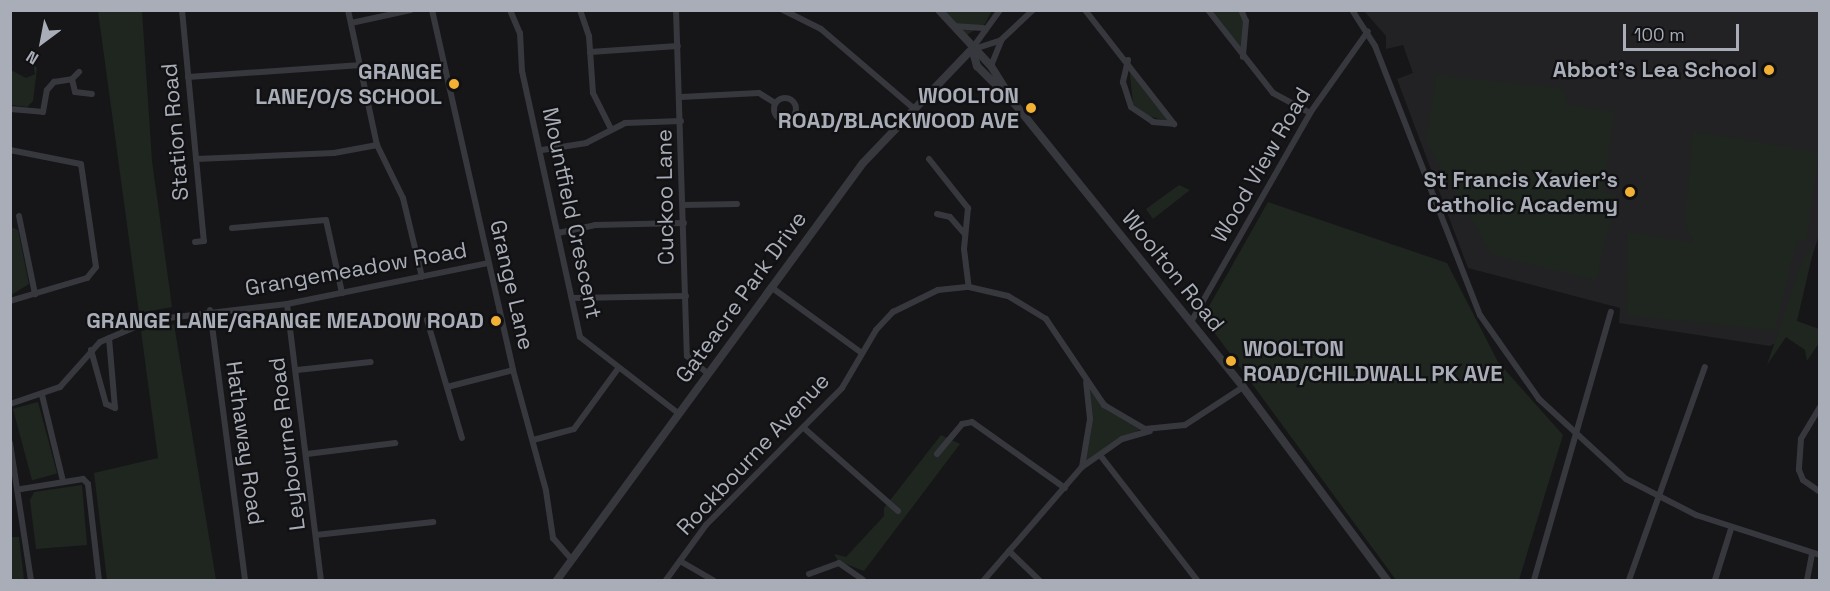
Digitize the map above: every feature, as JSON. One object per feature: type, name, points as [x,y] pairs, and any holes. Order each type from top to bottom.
[{"type":"street","name":"Station Road","points":[[182,10],[204,241],[195,242]]},
{"type":"street","points":[[348,10],[377,145],[403,198],[422,277]]},
{"type":"street","points":[[351,23],[411,10]]},
{"type":"street","name":"Grange Lane","points":[[432,10],[513,370],[533,440],[555,547],[571,559]]},
{"type":"street","name":"Mountfield Crescent","points":[[510,10],[584,344],[678,413]]},
{"type":"street","points":[[580,10],[590,52],[593,93],[611,129]]},
{"type":"street","name":"Cuckoo Lane","points":[[676,10],[681,97],[687,356],[707,373]]},
{"type":"street","points":[[783,10],[821,29],[912,107]]},
{"type":"street","name":"Woolton Road","points":[[939,10],[972,51],[986,77],[1014,103]]},
{"type":"street","points":[[972,51],[982,28],[1000,10]]},
{"type":"street","points":[[972,51],[1001,40],[1033,10]]},
{"type":"street","points":[[1085,10],[1128,60],[1174,124],[1153,122],[1131,107],[1123,82],[1128,60]]},
{"type":"street","points":[[1208,10],[1243,58],[1273,93],[1310,113]]},
{"type":"street","points":[[1241,10],[1246,21],[1243,58]]},
{"type":"street","points":[[1352,10],[1368,31],[1480,315],[1539,399],[1574,436],[1626,479],[1659,498],[1731,529],[1816,554],[1807,580]]},
{"type":"street","points":[[950,24],[982,28]]},
{"type":"street","name":"Wood View Road","points":[[1191,322],[1310,113],[1368,31]]},
{"type":"street","points":[[991,66],[1001,40]]},
{"type":"street","points":[[590,52],[678,45]]},
{"type":"street","name":"Gateacre Park Drive","points":[[557,580],[771,287],[912,107],[972,51]]},
{"type":"street","name":"Woolton Road","points":[[972,51],[991,66],[1014,103],[1243,387],[1387,580]]},
{"type":"street","points":[[188,77],[358,65]]},
{"type":"street","points":[[10,109],[43,112],[47,90],[54,82],[72,79],[79,72]]},
{"type":"street","points":[[72,79],[75,92],[92,94]]},
{"type":"street","points":[[681,97],[759,93],[775,103]]},
{"type":"street","points":[[542,150],[586,143],[611,129],[681,121]]},
{"type":"street","points":[[196,159],[334,153],[377,145]]},
{"type":"street","points":[[10,150],[77,160],[83,169],[94,271],[35,294],[10,301]]},
{"type":"street","points":[[929,159],[968,208],[965,234],[969,287]]},
{"type":"street","points":[[683,205],[737,204]]},
{"type":"street","points":[[937,214],[950,218],[965,234]]},
{"type":"street","points":[[19,216],[35,294]]},
{"type":"street","points":[[232,228],[326,220],[342,293]]},
{"type":"street","points":[[558,232],[595,225],[684,222]]},
{"type":"street","name":"Grangemeadow Road","points":[[159,319],[210,310],[287,304],[489,263]]},
{"type":"street","points":[[771,287],[862,353]]},
{"type":"street","name":"Rockbourne Avenue","points":[[666,580],[706,525],[805,429],[893,312],[938,290],[969,287],[1008,296],[1046,319],[1086,381],[1115,416],[1151,431]]},
{"type":"street","points":[[573,298],[686,296]]},
{"type":"street","name":"Leybourne Road","points":[[287,304],[297,370],[321,580]]},
{"type":"street","name":"Hathaway Road","points":[[210,310],[245,580]]},
{"type":"street","points":[[1534,580],[1611,312]]},
{"type":"street","points":[[435,316],[427,320],[462,438]]},
{"type":"street","points":[[10,404],[42,395],[65,384],[91,350],[108,338],[149,321]]},
{"type":"street","points":[[91,350],[106,404],[116,408],[108,338]]},
{"type":"street","points":[[297,370],[371,362]]},
{"type":"street","points":[[1629,580],[1705,367]]},
{"type":"street","points":[[447,387],[513,370]]},
{"type":"street","points":[[533,440],[574,429],[618,370]]},
{"type":"street","name":"Rockbourne Avenue","points":[[1082,467],[1090,419],[1086,381]]},
{"type":"street","points":[[984,580],[1082,467],[1122,439],[1197,420],[1243,387]]},
{"type":"street","points":[[42,395],[63,481]]},
{"type":"street","points":[[1820,407],[1801,439],[1799,470],[1803,480],[1820,492]]},
{"type":"street","points":[[937,454],[963,424],[972,422],[1065,488]]},
{"type":"street","points":[[805,429],[898,511]]},
{"type":"street","points":[[10,443],[12,462],[21,489],[32,580]]},
{"type":"street","points":[[307,454],[394,443]]},
{"type":"street","points":[[1100,455],[1197,580]]},
{"type":"street","points":[[21,489],[83,479],[91,489],[99,580]]},
{"type":"street","points":[[316,535],[432,522]]},
{"type":"street","points":[[1715,580],[1731,529]]},
{"type":"street","points":[[1009,551],[1039,580]]},
{"type":"street","points":[[680,561],[713,580]]},
{"type":"street","points":[[809,574],[839,563],[863,580]]},
{"type":"shaded area","points":[[990,10],[991,12],[985,24],[965,36],[944,11]]},
{"type":"shaded area","points":[[98,11],[142,11],[152,161],[172,307],[139,313]]},
{"type":"shaded area","points":[[1210,11],[1238,11],[1244,23],[1241,52]]},
{"type":"shaded area","name":"St Francis Xavier's Catholic Academy","points":[[1364,11],[1819,11],[1819,235],[1786,337],[1770,346],[1619,323],[1620,308],[1468,268],[1397,79],[1413,73],[1403,45],[1386,49],[1386,36]]},
{"type":"shaded area","points":[[33,64],[37,68],[33,101],[27,107],[11,105],[11,70],[26,78],[35,74]]},
{"type":"shaded area","points":[[1129,65],[1170,122],[1145,115],[1133,104]]},
{"type":"shaded area","points":[[1437,75],[1563,89],[1568,105],[1614,112],[1603,192],[1617,195],[1596,280],[1492,255],[1426,142]]},
{"type":"shaded area","points":[[1693,131],[1819,153],[1806,241],[1797,239],[1775,330],[1627,315],[1628,232],[1694,243],[1685,224]]},
{"type":"shaded area","points":[[1179,185],[1190,190],[1153,219],[1146,209]]},
{"type":"shaded area","points":[[1268,202],[1447,263],[1498,362],[1563,435],[1519,580],[1396,580],[1203,317]]},
{"type":"shaded area","points":[[11,227],[18,230],[29,284],[11,295]]},
{"type":"shaded area","points":[[1814,248],[1797,321],[1819,329],[1819,343],[1807,361],[1805,350],[1786,337],[1767,365],[1803,259]]},
{"type":"shaded area","points":[[174,324],[216,580],[107,580],[94,473],[158,458],[141,331]]},
{"type":"shaded area","points":[[1086,383],[1116,411],[1144,427],[1083,464],[1090,423]]},
{"type":"shaded area","points":[[38,402],[57,473],[32,480],[13,409]]},
{"type":"shaded area","points":[[941,435],[960,444],[864,571],[838,561],[834,554],[846,557],[884,516],[884,508]]},
{"type":"shaded area","points":[[82,485],[87,545],[36,549],[30,500],[34,492]]},
{"type":"shaded area","points":[[10,537],[19,537],[24,580],[11,580]]},
{"type":"place","name":"Abbot's Lea School","points":[[1769,70]]},
{"type":"place","name":"GRANGE LANE/O/S SCHOOL","points":[[454,84]]},
{"type":"place","name":"WOOLTON ROAD/BLACKWOOD AVE","points":[[1031,108]]},
{"type":"place","name":"St Francis Xavier's Catholic Academy","points":[[1630,192]]},
{"type":"place","name":"GRANGE LANE/GRANGE MEADOW ROAD","points":[[496,321]]},
{"type":"place","name":"WOOLTON ROAD/CHILDWALL PK AVE","points":[[1231,361]]}]
